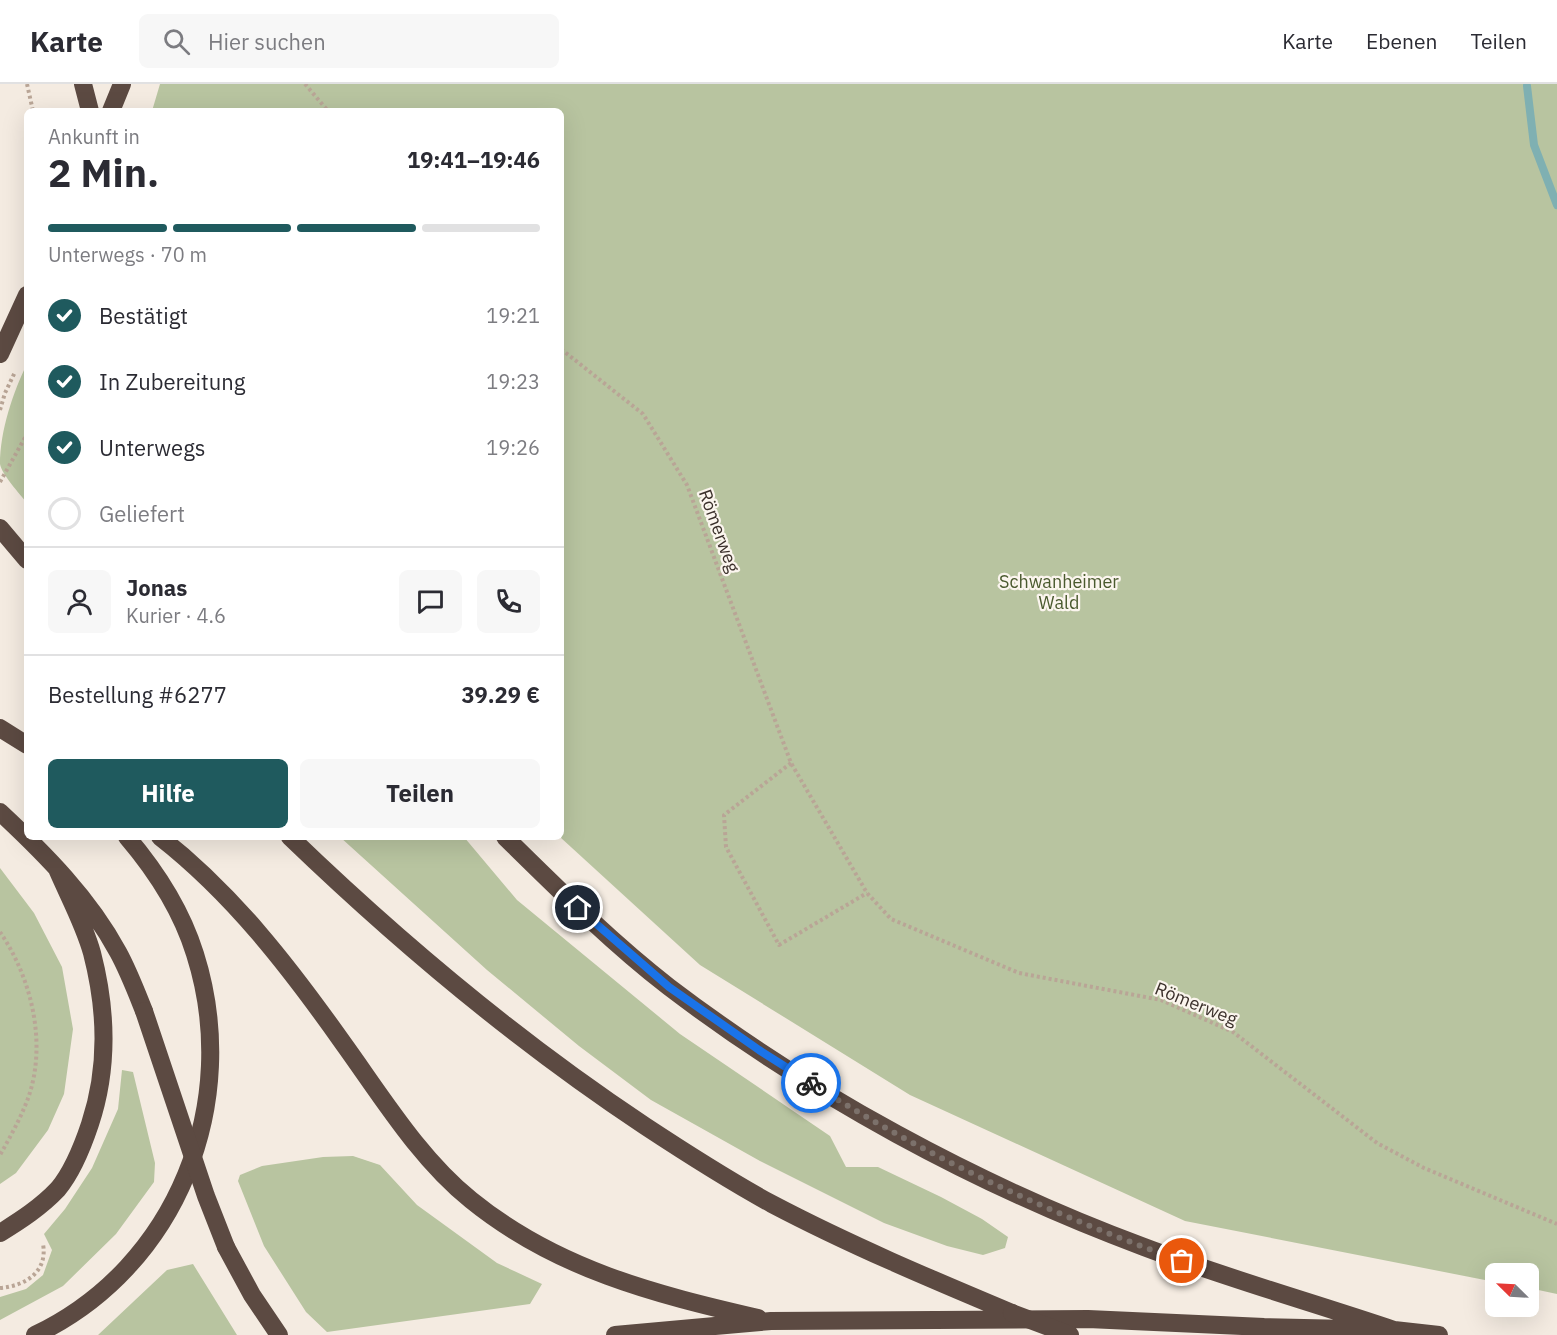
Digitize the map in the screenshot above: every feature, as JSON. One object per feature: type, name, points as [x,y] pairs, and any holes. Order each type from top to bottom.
[{"type":"highway","points":[[83,84],[89,108]]},
{"type":"highway","points":[[112,108],[122,84]]},
{"type":"highway","points":[[0,354],[24,302]]},
{"type":"highway","points":[[0,528],[24,556]]},
{"type":"highway","points":[[0,728],[24,743]]},
{"type":"highway","points":[[0,812],[24,836]]},
{"type":"highway","points":[[28,840],[86,903],[118,952],[144,1011],[206,1196],[226,1247],[252,1295],[279,1335]]},
{"type":"highway","points":[[35,1335],[79,1309],[111,1282],[140,1252],[159,1227],[179,1193],[205,1115],[210,1078],[208,1013],[195,954],[173,902],[129,840]]},
{"type":"highway","points":[[164,840],[186,857],[229,899],[268,943],[303,987],[405,1129],[442,1173],[471,1200],[523,1237],[581,1267],[649,1291],[771,1321]]},
{"type":"highway","points":[[293,840],[335,880],[477,1005],[615,1106],[701,1163],[772,1204],[864,1249],[933,1280],[1070,1335]]},
{"type":"highway","points":[[508,840],[578,908],[669,987],[759,1050],[852,1109],[930,1152],[1010,1191],[1142,1247],[1394,1330]]},
{"type":"highway","points":[[0,1233],[34,1211],[59,1188],[84,1140],[99,1093],[105,1050],[104,1030],[92,953],[82,924],[57,869]]},
{"type":"highway","points":[[615,1335],[771,1321],[1088,1319],[1394,1330],[1439,1335]]},
{"type":"path","points":[[27,84],[32,108]]},
{"type":"path","points":[[305,84],[325,108]]},
{"type":"path","name":"Römerweg","points":[[564,352],[643,414],[687,485],[791,763],[867,893],[891,918],[1019,973],[1161,1000],[1233,1032],[1377,1143],[1424,1168],[1557,1224]]},
{"type":"path","points":[[0,410],[17,367]]},
{"type":"path","points":[[0,482],[24,439]]},
{"type":"path","points":[[791,763],[724,815],[726,847],[779,945],[867,893]]},
{"type":"path","points":[[0,932],[21,969],[30,996],[36,1034],[33,1076],[26,1105],[0,1155]]},
{"type":"path","points":[[0,1288],[27,1282],[35,1275],[40,1269],[45,1252],[43,1244]]},
{"type":"green space","name":"Schwanheimer Wald","points":[[160,84],[1557,84],[1557,1294],[1539,1290],[1539,1263],[1485,1263],[1485,1280],[1185,1221],[910,1095],[700,965],[563,840],[564,108],[153,108]]},
{"type":"green space","points":[[24,371],[24,499],[8,479],[0,464],[2,438]]},
{"type":"green space","points":[[343,840],[467,840],[517,900],[680,1034],[830,1136],[846,1167],[878,1167],[941,1197],[982,1219],[1008,1237],[1005,1248],[983,1255],[947,1246],[884,1223],[760,1161],[651,1100],[579,1046],[487,970]]},
{"type":"green space","points":[[0,868],[34,913],[62,967],[73,1029],[64,1094],[48,1130],[16,1173],[0,1184]]},
{"type":"green space","points":[[122,1070],[133,1072],[155,1163],[154,1182],[116,1234],[63,1286],[0,1320],[0,1297],[26,1289],[43,1275],[52,1250],[44,1234],[65,1209],[92,1168],[118,1109]]},
{"type":"green space","points":[[353,1156],[380,1165],[417,1205],[497,1263],[542,1284],[530,1304],[327,1332],[306,1312],[264,1246],[238,1181],[240,1175],[262,1166],[323,1157]]},
{"type":"green space","points":[[193,1264],[237,1335],[98,1335],[167,1270]]},
{"type":"waterway","points":[[1527,86],[1534,145],[1557,205]]},
{"type":"way so far","points":[[811,1083],[852,1109],[930,1152],[1010,1191],[1142,1247],[1182,1261]]},
{"type":"route","points":[[578,908],[669,987],[811,1083]]}]
